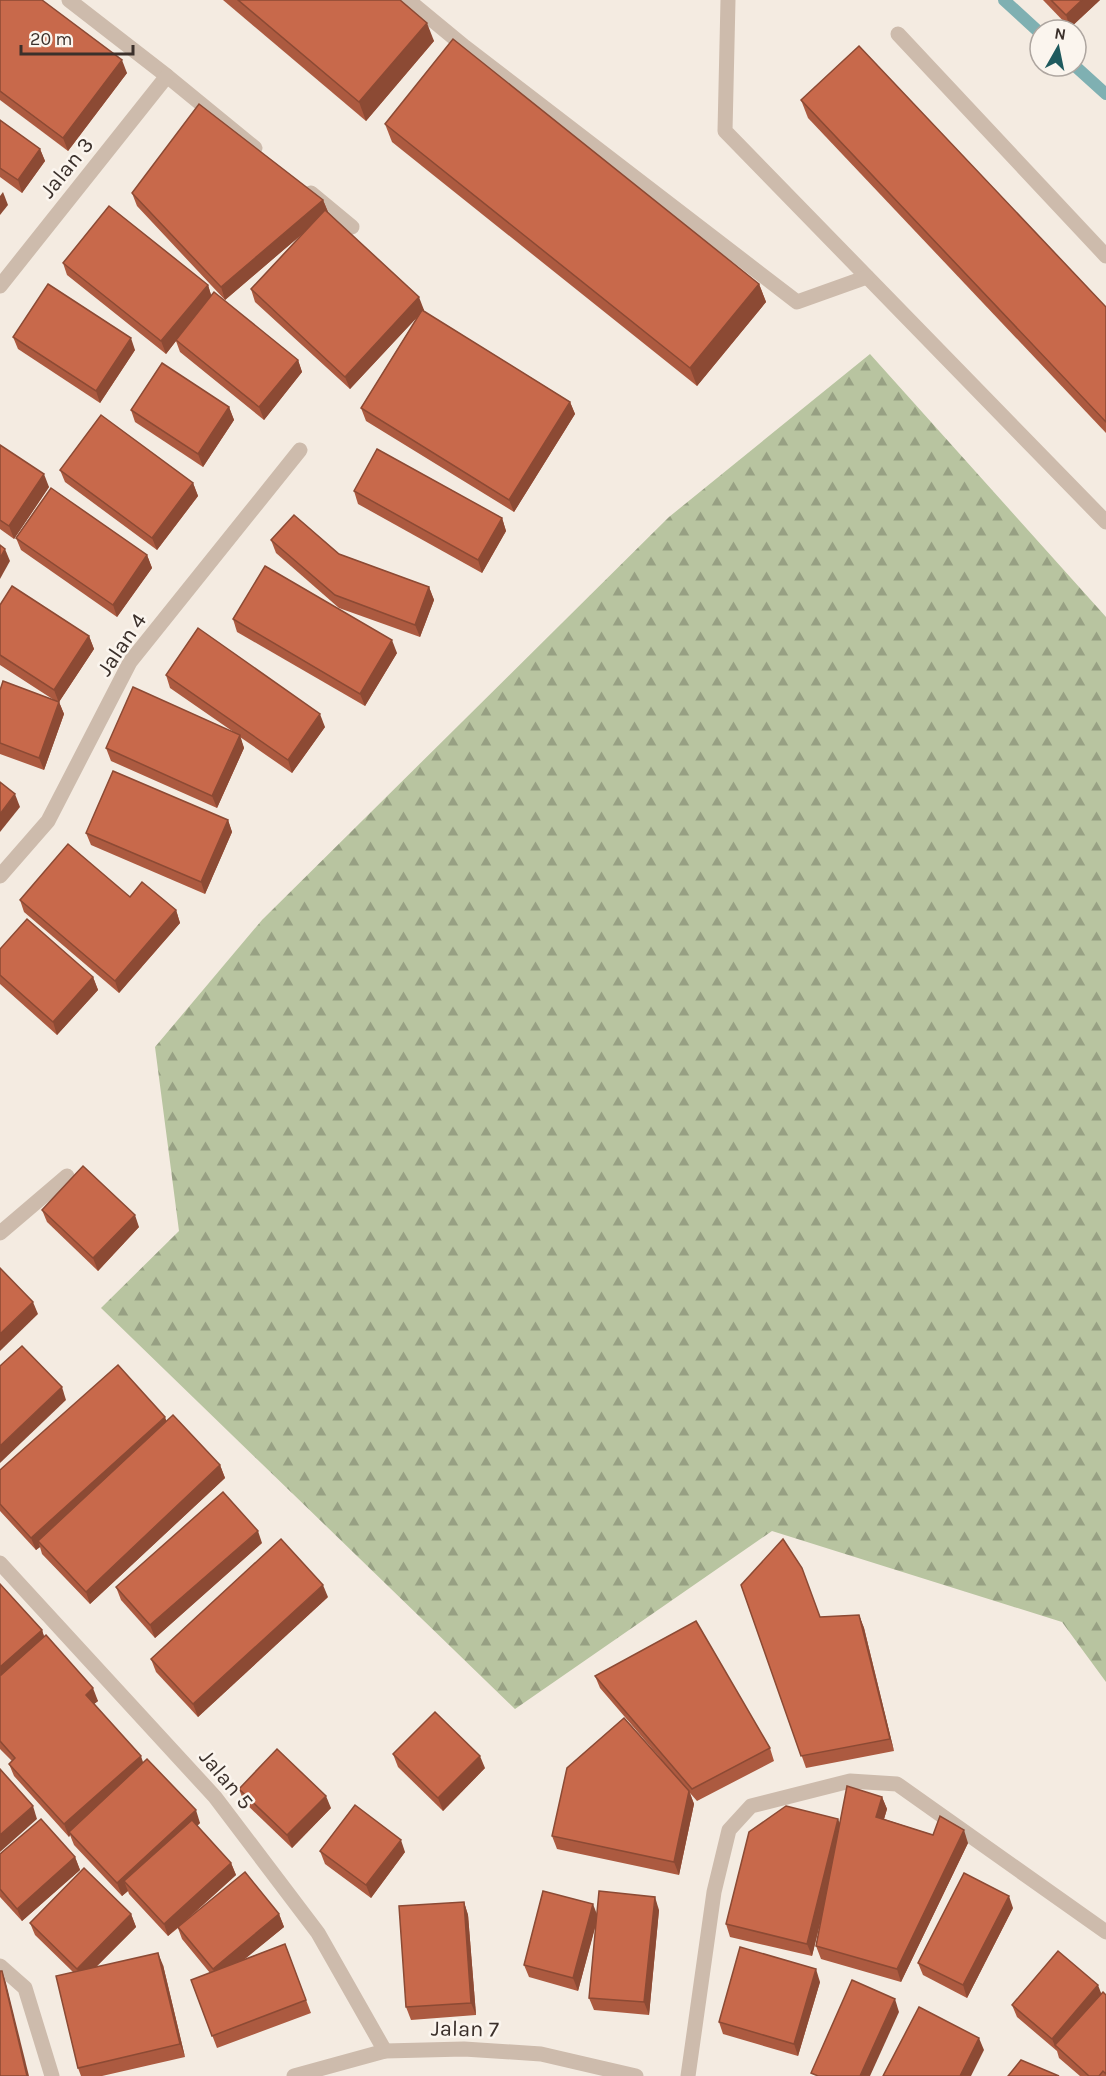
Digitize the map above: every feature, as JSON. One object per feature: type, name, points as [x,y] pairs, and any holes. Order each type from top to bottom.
[{"type":"street","points":[[69,0],[269,159]]},
{"type":"street","points":[[408,0],[474,54],[797,302],[867,277]]},
{"type":"street","points":[[728,0],[725,132],[1106,522]]},
{"type":"street","points":[[898,34],[1106,256]]},
{"type":"street","name":"Jalan 3","points":[[0,286],[167,76]]},
{"type":"street","points":[[296,182],[351,227]]},
{"type":"street","name":"Jalan 4","points":[[0,876],[48,821],[130,662],[300,450]]},
{"type":"street","points":[[0,1233],[67,1176]]},
{"type":"street","name":"Jalan 5","points":[[0,1563],[215,1797],[318,1932],[385,2051]]},
{"type":"street","points":[[688,2076],[714,1892],[729,1830],[751,1806],[850,1781],[897,1784],[1106,1932]]},
{"type":"street","points":[[0,1966],[25,1988],[52,2076]]},
{"type":"street","name":"Jalan 7","points":[[294,2076],[385,2051],[464,2049],[541,2054],[636,2076]]},
{"type":"green space","points":[[870,354],[1106,617],[1106,1682],[1062,1622],[772,1531],[515,1709],[101,1308],[179,1231],[155,1047],[262,920],[669,517]]},
{"type":"building","points":[[0,0],[42,0],[122,60],[63,138],[0,91]]},
{"type":"building","points":[[238,0],[400,0],[427,23],[359,102]]},
{"type":"building","points":[[1051,0],[1082,0],[1066,15]]},
{"type":"building","points":[[453,39],[759,284],[690,368],[385,124]]},
{"type":"building","points":[[859,46],[1106,307],[1106,422],[801,100]]},
{"type":"building","points":[[199,104],[323,200],[221,287],[132,193]]},
{"type":"building","points":[[0,120],[40,149],[18,180],[0,168]]},
{"type":"building","points":[[109,206],[208,285],[161,341],[63,263]]},
{"type":"building","points":[[325,210],[419,297],[345,377],[251,289]]},
{"type":"building","points":[[48,284],[131,338],[96,391],[13,337]]},
{"type":"building","points":[[214,292],[298,360],[259,407],[176,340]]},
{"type":"building","points":[[422,310],[570,402],[509,500],[361,408]]},
{"type":"building","points":[[162,363],[229,407],[198,454],[131,410]]},
{"type":"building","points":[[101,415],[193,483],[152,538],[60,470]]},
{"type":"building","points":[[0,445],[44,474],[9,526],[0,520]]},
{"type":"building","points":[[377,449],[502,518],[478,560],[354,491]]},
{"type":"building","points":[[51,488],[147,555],[113,605],[16,538]]},
{"type":"building","points":[[294,515],[339,554],[429,587],[415,625],[335,595],[271,540]]},
{"type":"building","points":[[0,545],[5,549],[0,558]]},
{"type":"building","points":[[265,566],[392,640],[360,694],[233,619]]},
{"type":"building","points":[[12,586],[89,636],[54,690],[0,655],[0,605]]},
{"type":"building","points":[[198,628],[320,714],[288,760],[166,675]]},
{"type":"building","points":[[3,681],[59,702],[39,758],[0,743],[0,690]]},
{"type":"building","points":[[133,687],[240,735],[212,796],[106,748]]},
{"type":"building","points":[[113,771],[228,820],[201,882],[86,833]]},
{"type":"building","points":[[0,782],[15,794],[0,814]]},
{"type":"building","points":[[68,844],[130,897],[142,882],[176,910],[115,981],[20,900]]},
{"type":"building","points":[[27,919],[93,977],[53,1022],[0,975],[0,949]]},
{"type":"building","points":[[83,1166],[135,1215],[93,1258],[42,1210]]},
{"type":"building","points":[[0,1268],[33,1302],[0,1334]]},
{"type":"building","points":[[22,1346],[62,1387],[0,1446],[0,1366]]},
{"type":"building","points":[[118,1365],[165,1417],[31,1538],[0,1504],[0,1470]]},
{"type":"building","points":[[173,1415],[220,1465],[86,1592],[38,1541]]},
{"type":"building","points":[[223,1492],[258,1531],[150,1625],[116,1587]]},
{"type":"building","points":[[281,1539],[323,1585],[193,1704],[151,1659]]},
{"type":"building","points":[[783,1539],[802,1568],[820,1617],[859,1615],[890,1739],[801,1756],[741,1585]]},
{"type":"building","points":[[0,1584],[42,1630],[0,1667]]},
{"type":"building","points":[[696,1621],[770,1748],[692,1789],[595,1676]]},
{"type":"building","points":[[46,1635],[93,1688],[86,1695],[141,1756],[64,1824],[9,1764],[15,1758],[0,1741],[0,1676]]},
{"type":"building","points":[[435,1712],[480,1756],[438,1798],[393,1754]]},
{"type":"building","points":[[624,1718],[689,1791],[674,1862],[552,1836],[567,1768]]},
{"type":"building","points":[[277,1749],[326,1796],[287,1835],[239,1789]]},
{"type":"building","points":[[147,1759],[196,1810],[117,1883],[69,1832]]},
{"type":"building","points":[[0,1769],[33,1806],[0,1835]]},
{"type":"building","points":[[847,1786],[882,1797],[876,1817],[933,1835],[940,1816],[964,1830],[897,1969],[816,1946]]},
{"type":"building","points":[[355,1805],[401,1840],[366,1885],[320,1851]]},
{"type":"building","points":[[786,1806],[838,1819],[807,1944],[726,1924],[749,1832]]},
{"type":"building","points":[[41,1819],[75,1857],[17,1909],[0,1889],[0,1854]]},
{"type":"building","points":[[192,1820],[231,1863],[164,1924],[124,1881]]},
{"type":"building","points":[[84,1868],[131,1914],[77,1969],[30,1923]]},
{"type":"building","points":[[245,1872],[279,1914],[213,1969],[178,1927]]},
{"type":"building","points":[[964,1873],[1009,1896],[963,1985],[918,1963]]},
{"type":"building","points":[[543,1891],[593,1904],[573,1978],[524,1965]]},
{"type":"building","points":[[599,1891],[655,1897],[644,2002],[589,1998]]},
{"type":"building","points":[[464,1902],[471,2003],[406,2007],[399,1906]]},
{"type":"building","points":[[285,1944],[306,2000],[212,2036],[191,1980]]},
{"type":"building","points":[[740,1947],[816,1969],[794,2044],[719,2022]]},
{"type":"building","points":[[1058,1951],[1098,1985],[1052,2039],[1012,2005]]},
{"type":"building","points":[[158,1953],[180,2044],[78,2068],[56,1976]]},
{"type":"building","points":[[0,1971],[2,1971],[27,2076],[0,2076]]},
{"type":"building","points":[[852,1980],[895,1999],[860,2076],[818,2076],[811,2073]]},
{"type":"building","points":[[1103,1992],[1106,1995],[1106,2074],[1103,2071],[1099,2076],[1089,2076],[1055,2045]]},
{"type":"building","points":[[919,2007],[979,2038],[960,2076],[883,2076]]},
{"type":"building","points":[[1021,2060],[1059,2076],[1008,2076]]},
{"type":"waterway","points":[[1004,0],[1028,22]]},
{"type":"waterway","points":[[1088,78],[1106,94]]}]
